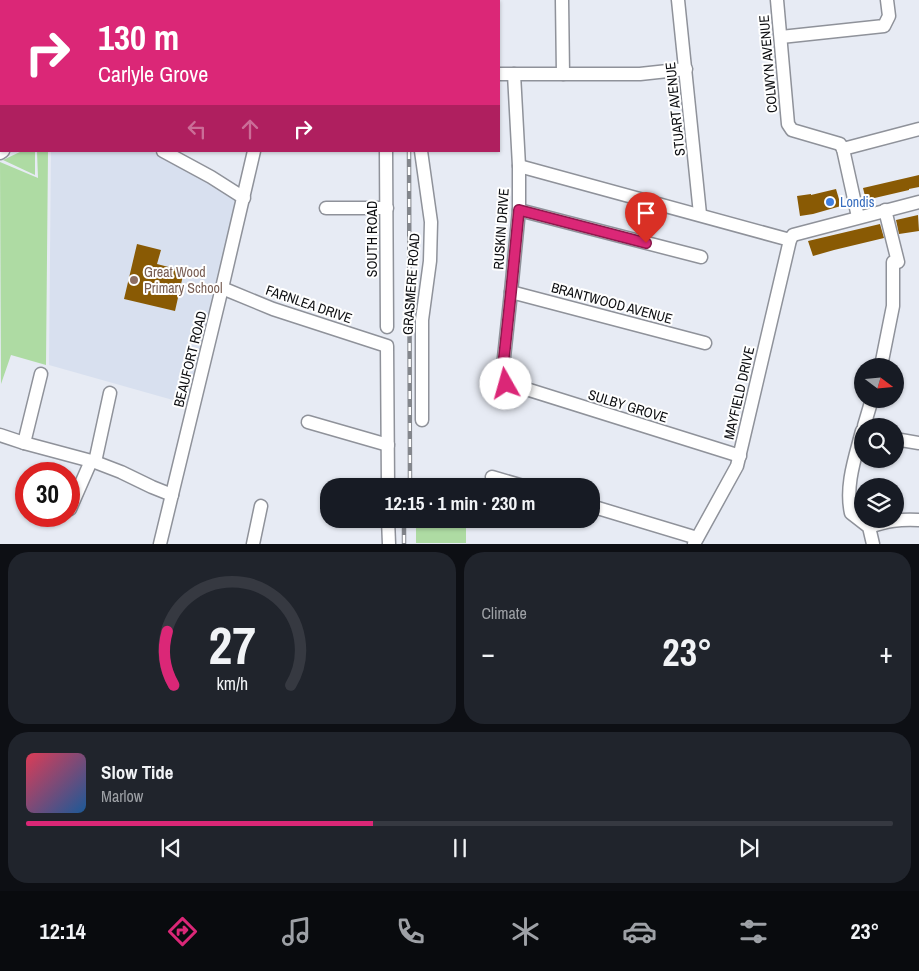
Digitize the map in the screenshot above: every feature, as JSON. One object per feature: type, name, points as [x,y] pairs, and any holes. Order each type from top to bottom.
[{"type":"street","points":[[562,0],[563,74]]},
{"type":"street","name":"STUART AVENUE","points":[[678,0],[700,214]]},
{"type":"street","name":"COLWYN AVENUE","points":[[777,0],[788,124],[792,130],[840,144],[843,148]]},
{"type":"street","points":[[781,37],[884,26],[889,16],[887,0]]},
{"type":"street","points":[[500,74],[640,74],[686,70]]},
{"type":"street","name":"RUSKIN DRIVE","points":[[506,384],[502,376],[519,210],[519,166],[514,74]]},
{"type":"street","points":[[858,217],[843,148],[919,129]]},
{"type":"street","points":[[165,152],[211,177],[244,198]]},
{"type":"street","name":"BEAUFORT ROAD","points":[[160,544],[254,152]]},
{"type":"street","name":"SOUTH ROAD","points":[[386,152],[387,327]]},
{"type":"street","name":"GRASMERE ROAD","points":[[422,152],[431,222],[430,261],[422,320],[422,420]]},
{"type":"street","points":[[519,166],[790,240],[793,235],[919,202]]},
{"type":"street","points":[[326,208],[387,208]]},
{"type":"street","points":[[519,210],[701,258]]},
{"type":"street","points":[[883,358],[893,306],[895,262],[885,210]]},
{"type":"street","name":"MAYFIELD DRIVE","points":[[695,541],[737,466],[790,240]]},
{"type":"street","name":"FARNLEA DRIVE","points":[[222,288],[273,309],[387,346],[388,445]]},
{"type":"street","name":"BRANTWOOD AVENUE","points":[[511,292],[705,343]]},
{"type":"street","points":[[24,443],[41,374]]},
{"type":"street","name":"SULBY GROVE","points":[[506,384],[740,456]]},
{"type":"street","points":[[80,488],[93,461],[110,394]]},
{"type":"street","points":[[308,422],[388,445],[388,478]]},
{"type":"street","points":[[0,434],[24,443],[93,461],[172,495]]},
{"type":"street","points":[[904,440],[919,443]]},
{"type":"street","points":[[854,461],[848,500],[851,513],[854,515]]},
{"type":"street","points":[[253,544],[262,506]]},
{"type":"street","points":[[600,509],[695,541]]},
{"type":"street","points":[[904,519],[919,520]]},
{"type":"street","points":[[388,528],[388,544]]},
{"type":"street","points":[[869,528],[873,544]]},
{"type":"shaded area","name":"Great Wood Primary School","points":[[51,152],[152,152],[182,164],[241,196],[187,404],[49,365]]},
{"type":"green space","points":[[20,152],[35,152],[35,175],[3,160]]},
{"type":"green space","points":[[37,152],[48,152],[46,365],[11,355],[1,384],[0,162],[38,178]]},
{"type":"green space","points":[[416,528],[466,528],[466,543],[416,543]]},
{"type":"building","points":[[919,175],[919,187],[866,200],[863,188]]},
{"type":"building","points":[[836,189],[841,206],[800,216],[797,196]]},
{"type":"building","points":[[918,215],[919,231],[899,234],[896,220]]},
{"type":"building","points":[[880,224],[884,238],[813,256],[808,241]]},
{"type":"building","points":[[137,244],[161,250],[157,264],[184,271],[175,311],[124,299]]},
{"type":"railway","points":[[409,152],[410,478]]},
{"type":"railway","points":[[404,528],[404,544]]},
{"type":"place","name":"Londis","points":[[830,202]]},
{"type":"place","name":"Great Wood Primary School","points":[[134,280]]},
{"type":"route","points":[[506,384],[502,376],[519,210],[646,243]]}]
